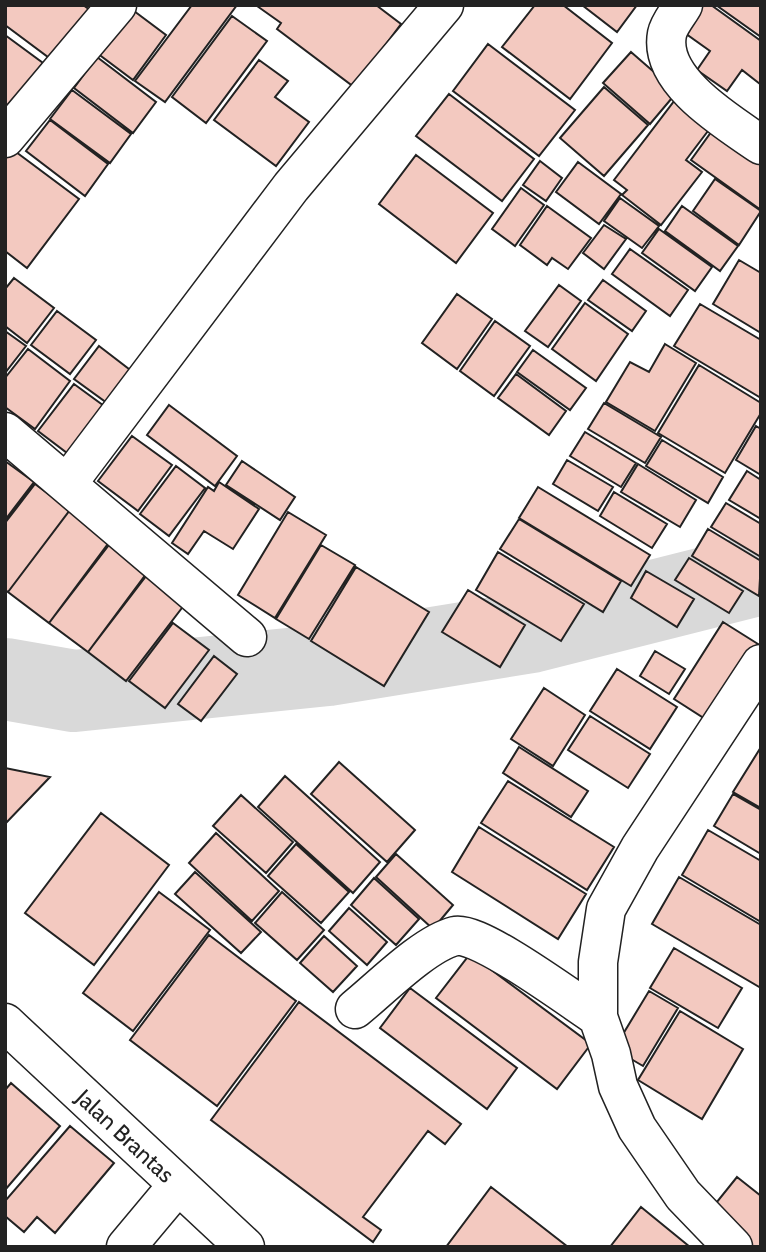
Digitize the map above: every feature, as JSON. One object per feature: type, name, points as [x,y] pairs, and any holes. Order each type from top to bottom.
[{"type":"street","points":[[5,138],[117,5]]},
{"type":"street","points":[[67,484],[290,187],[444,5]]},
{"type":"street","points":[[683,5],[667,31],[670,62],[707,107],[761,145]]},
{"type":"street","points":[[5,432],[247,637]]},
{"type":"street","points":[[733,1247],[683,1195],[637,1128],[618,1086],[611,1054],[598,1017],[598,962],[606,909],[640,848],[761,664]]},
{"type":"street","points":[[355,1009],[429,950],[455,936],[469,936],[598,1017]]},
{"type":"street","name":"Jalan Brantas","points":[[5,1023],[245,1247]]},
{"type":"street","points":[[126,1247],[177,1185]]},
{"type":"building","points":[[5,5],[83,5],[90,10],[52,60],[5,25]]},
{"type":"building","points":[[192,5],[237,5],[165,102],[135,81]]},
{"type":"building","points":[[376,5],[401,24],[354,87],[277,29],[281,23],[257,6]]},
{"type":"building","points":[[535,5],[563,5],[612,43],[570,99],[502,47]]},
{"type":"building","points":[[582,5],[637,5],[617,32]]},
{"type":"building","points":[[701,5],[711,5],[761,41],[760,84],[742,70],[727,91],[697,70],[710,51],[682,31]]},
{"type":"building","points":[[716,5],[761,5],[761,37]]},
{"type":"building","points":[[130,8],[166,35],[133,80],[97,53]]},
{"type":"building","points":[[232,16],[267,41],[206,123],[172,97]]},
{"type":"building","points":[[5,35],[43,63],[5,113]]},
{"type":"building","points":[[488,44],[575,110],[539,156],[453,91]]},
{"type":"building","points":[[631,52],[677,92],[650,124],[603,83]]},
{"type":"building","points":[[97,57],[156,102],[133,133],[74,88]]},
{"type":"building","points":[[259,60],[288,81],[275,97],[309,122],[276,166],[214,120]]},
{"type":"building","points":[[604,87],[648,125],[604,176],[560,138]]},
{"type":"building","points":[[72,90],[131,134],[110,163],[50,119]]},
{"type":"building","points":[[449,94],[534,159],[502,201],[416,136]]},
{"type":"building","points":[[678,96],[714,123],[686,160],[702,172],[661,225],[622,195],[627,190],[614,180]]},
{"type":"building","points":[[50,120],[108,164],[85,196],[26,151]]},
{"type":"building","points":[[717,124],[761,156],[761,210],[691,160]]},
{"type":"building","points":[[12,149],[79,199],[27,268],[5,251],[5,158]]},
{"type":"building","points":[[416,155],[493,213],[456,263],[379,204]]},
{"type":"building","points":[[540,161],[562,178],[546,201],[523,185]]},
{"type":"building","points":[[578,162],[621,194],[599,224],[556,192]]},
{"type":"building","points":[[715,179],[761,211],[739,245],[693,211]]},
{"type":"building","points":[[521,188],[544,205],[515,246],[492,229]]},
{"type":"building","points":[[620,198],[659,226],[642,248],[604,221]]},
{"type":"building","points":[[547,206],[591,238],[568,269],[552,258],[547,265],[520,245]]},
{"type":"building","points":[[682,206],[738,246],[720,271],[665,231]]},
{"type":"building","points":[[604,225],[626,239],[604,269],[583,253]]},
{"type":"building","points":[[659,229],[712,267],[695,291],[642,253]]},
{"type":"building","points":[[630,249],[688,290],[670,316],[612,274]]},
{"type":"building","points":[[739,260],[761,273],[761,333],[713,304]]},
{"type":"building","points":[[14,278],[54,308],[27,343],[5,326],[5,289]]},
{"type":"building","points":[[603,280],[646,311],[632,331],[588,300]]},
{"type":"building","points":[[559,285],[581,301],[548,347],[525,331]]},
{"type":"building","points":[[457,294],[492,319],[457,369],[422,343]]},
{"type":"building","points":[[585,303],[628,334],[596,381],[552,349]]},
{"type":"building","points":[[700,304],[761,340],[761,398],[674,346]]},
{"type":"building","points":[[57,311],[96,340],[70,374],[31,345]]},
{"type":"building","points":[[495,321],[530,346],[494,396],[460,371]]},
{"type":"building","points":[[5,331],[26,346],[5,373]]},
{"type":"building","points":[[665,344],[696,363],[655,431],[606,402],[630,362],[649,372]]},
{"type":"building","points":[[99,346],[138,376],[114,408],[74,379]]},
{"type":"building","points":[[28,349],[70,381],[35,429],[5,407],[5,378]]},
{"type":"building","points":[[533,350],[586,388],[570,410],[517,372]]},
{"type":"building","points":[[699,365],[761,403],[761,413],[725,473],[658,433]]},
{"type":"building","points":[[516,374],[566,411],[549,435],[498,398]]},
{"type":"building","points":[[74,384],[115,414],[79,462],[38,431]]},
{"type":"building","points":[[604,403],[661,437],[645,463],[588,429]]},
{"type":"building","points":[[169,405],[237,456],[215,486],[147,435]]},
{"type":"building","points":[[756,426],[761,429],[761,475],[736,460]]},
{"type":"building","points":[[585,432],[636,463],[621,487],[570,456]]},
{"type":"building","points":[[132,436],[172,465],[138,511],[98,481]]},
{"type":"building","points":[[662,440],[723,477],[708,503],[646,466]]},
{"type":"building","points":[[567,460],[613,487],[598,511],[553,484]]},
{"type":"building","points":[[5,461],[34,482],[5,520]]},
{"type":"building","points":[[242,461],[295,497],[280,520],[226,485]]},
{"type":"building","points":[[638,464],[696,500],[680,527],[621,492]]},
{"type":"building","points":[[176,466],[205,488],[169,536],[140,514]]},
{"type":"building","points":[[747,471],[761,480],[761,519],[729,500]]},
{"type":"building","points":[[219,482],[259,509],[233,549],[204,531],[188,554],[172,543],[208,487],[214,491]]},
{"type":"building","points":[[35,484],[70,510],[8,592],[5,590],[5,523]]},
{"type":"building","points":[[538,487],[650,555],[631,586],[519,518]]},
{"type":"building","points":[[614,492],[667,524],[652,548],[600,516]]},
{"type":"building","points":[[726,503],[761,524],[761,557],[711,527]]},
{"type":"building","points":[[70,510],[110,541],[49,623],[8,592]]},
{"type":"building","points":[[288,512],[326,535],[275,618],[238,595]]},
{"type":"building","points":[[519,519],[621,581],[603,612],[500,549]]},
{"type":"building","points":[[708,529],[761,561],[759,596],[692,556]]},
{"type":"building","points":[[112,541],[149,570],[88,652],[49,623]]},
{"type":"building","points":[[321,545],[355,565],[309,639],[276,619]]},
{"type":"building","points":[[498,552],[584,604],[561,641],[476,590]]},
{"type":"building","points":[[689,558],[743,591],[729,613],[675,580]]},
{"type":"building","points":[[356,567],[429,612],[384,686],[311,641]]},
{"type":"building","points":[[150,571],[188,600],[126,681],[88,652]]},
{"type":"building","points":[[646,571],[694,599],[677,627],[631,598]]},
{"type":"building","points":[[468,590],[525,625],[500,667],[442,632]]},
{"type":"building","points":[[723,622],[758,644],[710,722],[674,699]]},
{"type":"building","points":[[173,623],[209,650],[165,708],[129,681]]},
{"type":"building","points":[[655,651],[685,669],[669,694],[640,676]]},
{"type":"building","points":[[214,656],[237,674],[201,721],[178,704]]},
{"type":"building","points":[[617,669],[677,707],[650,749],[590,711]]},
{"type":"building","points":[[544,688],[585,715],[553,766],[511,739]]},
{"type":"building","points":[[590,716],[650,754],[628,788],[568,750]]},
{"type":"building","points":[[519,747],[588,791],[571,817],[503,773]]},
{"type":"building","points":[[761,747],[761,808],[733,792]]},
{"type":"building","points":[[339,762],[415,830],[387,862],[311,794]]},
{"type":"building","points":[[5,768],[50,777],[5,824]]},
{"type":"building","points":[[285,776],[380,862],[353,893],[258,807]]},
{"type":"building","points":[[508,781],[614,847],[587,890],[481,823]]},
{"type":"building","points":[[733,794],[761,810],[761,854],[714,826]]},
{"type":"building","points":[[241,795],[293,842],[266,873],[213,826]]},
{"type":"building","points":[[101,813],[169,865],[94,965],[25,913]]},
{"type":"building","points":[[479,827],[586,894],[558,939],[452,872]]},
{"type":"building","points":[[708,830],[761,861],[761,922],[682,875]]},
{"type":"building","points":[[216,833],[279,891],[252,921],[189,863]]},
{"type":"building","points":[[296,844],[349,892],[321,923],[268,876]]},
{"type":"building","points":[[396,854],[453,905],[433,929],[376,877]]},
{"type":"building","points":[[195,872],[261,932],[241,953],[175,894]]},
{"type":"building","points":[[679,877],[761,925],[761,988],[652,924]]},
{"type":"building","points":[[374,878],[419,919],[396,945],[351,905]]},
{"type":"building","points":[[159,892],[210,930],[133,1031],[83,993]]},
{"type":"building","points":[[282,892],[324,930],[297,960],[255,923]]},
{"type":"building","points":[[349,908],[387,942],[367,965],[329,931]]},
{"type":"building","points":[[209,935],[296,1001],[217,1106],[130,1040]]},
{"type":"building","points":[[324,936],[357,966],[333,992],[300,963]]},
{"type":"building","points":[[674,948],[742,988],[718,1028],[650,988]]},
{"type":"building","points":[[470,954],[591,1044],[557,1089],[436,998]]},
{"type":"building","points":[[410,988],[517,1068],[487,1109],[380,1028]]},
{"type":"building","points":[[649,991],[678,1008],[643,1066],[614,1049]]},
{"type":"building","points":[[299,1002],[461,1124],[445,1144],[428,1131],[363,1217],[381,1230],[373,1242],[211,1120]]},
{"type":"building","points":[[680,1011],[743,1049],[702,1119],[638,1080]]},
{"type":"building","points":[[11,1083],[60,1126],[5,1190],[5,1090]]},
{"type":"building","points":[[70,1126],[114,1163],[55,1233],[37,1217],[24,1232],[5,1216],[5,1201]]},
{"type":"building","points":[[737,1177],[761,1196],[761,1247],[750,1247],[708,1213]]},
{"type":"building","points":[[491,1187],[568,1247],[446,1247]]},
{"type":"building","points":[[641,1207],[690,1247],[610,1247]]},
{"type":"waterway","points":[[5,679],[74,691],[328,665],[531,632],[761,574]]}]
